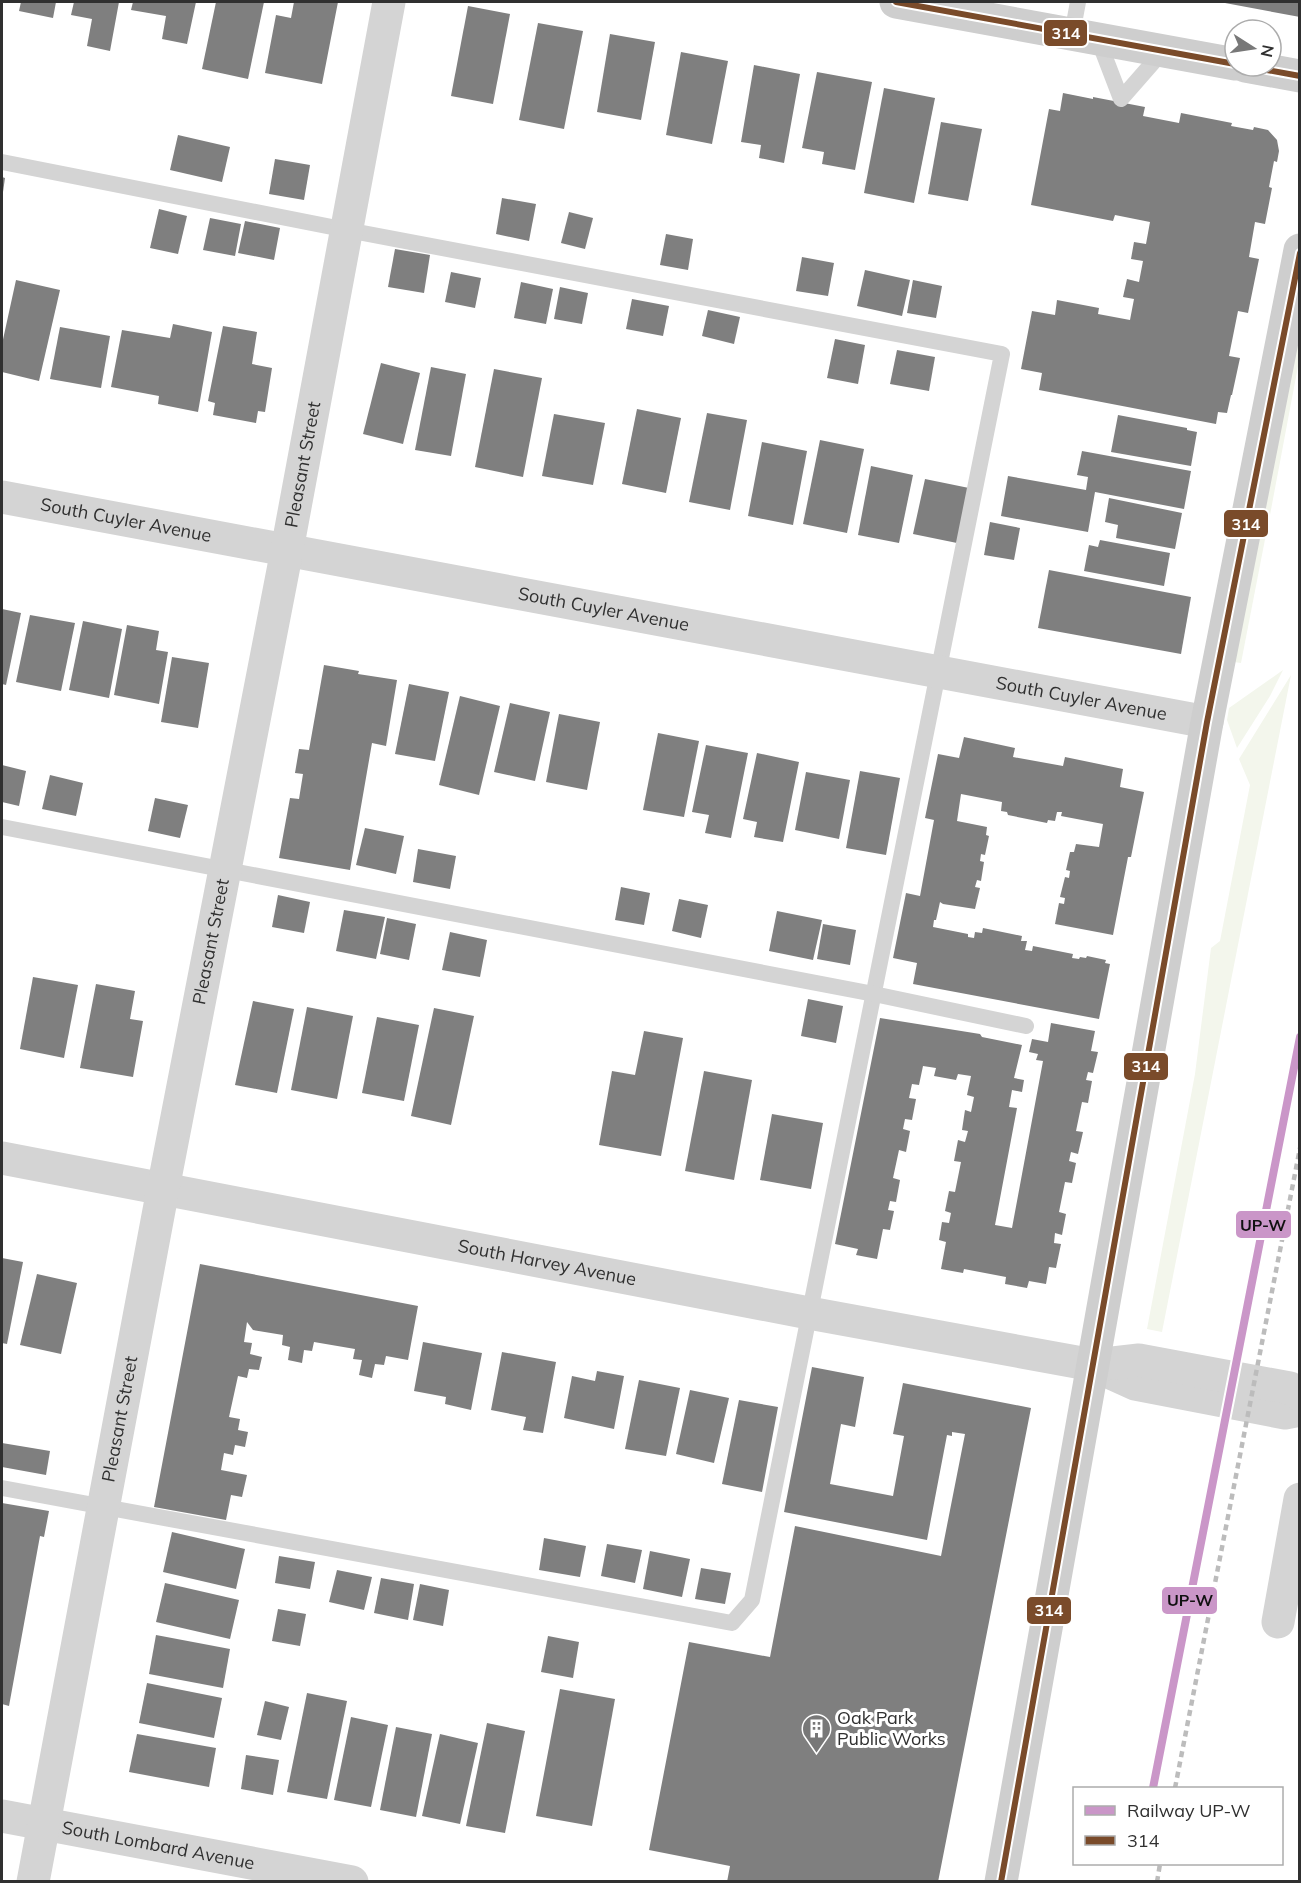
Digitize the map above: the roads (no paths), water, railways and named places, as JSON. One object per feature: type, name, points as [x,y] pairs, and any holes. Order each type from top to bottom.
[{"type":"street","name":"Pleasant Street","points":[[33,1881],[162,1189],[287,550],[389,2]]},
{"type":"street","points":[[896,2],[1223,62]]},
{"type":"street","points":[[1283,73],[1299,76]]},
{"type":"street","points":[[1001,1881],[1207,722],[1299,250]]},
{"type":"street","name":"South Cuyler Avenue","points":[[2,496],[1207,722]]},
{"type":"street","name":"South Harvey Avenue","points":[[2,1158],[809,1313],[1093,1365]]},
{"type":"street","points":[[1093,1365],[1139,1360],[1290,1388],[1299,1395]]},
{"type":"street","points":[[1093,1365],[1135,1384],[1285,1413],[1299,1410]]},
{"type":"street","points":[[1278,1622],[1299,1503]]},
{"type":"street","name":"South Lombard Avenue","points":[[2,1816],[278,1875],[352,1881]]},
{"type":"lane","points":[[1078,2],[1085,36],[1120,100],[1163,51]]},
{"type":"lane","points":[[2,162],[1002,354],[752,1600],[732,1623],[2,1488]]},
{"type":"lane","points":[[2,827],[874,994],[1026,1026]]},
{"type":"railway","points":[[1175,1787],[1300,1148]]},
{"type":"railway","points":[[1157,1882],[1160,1865]]},
{"type":"rail line","name":"UP-W","points":[[1153,1787],[1300,1037]]},
{"type":"place","name":"Oak Park Public Works","points":[[816,1754]]}]
